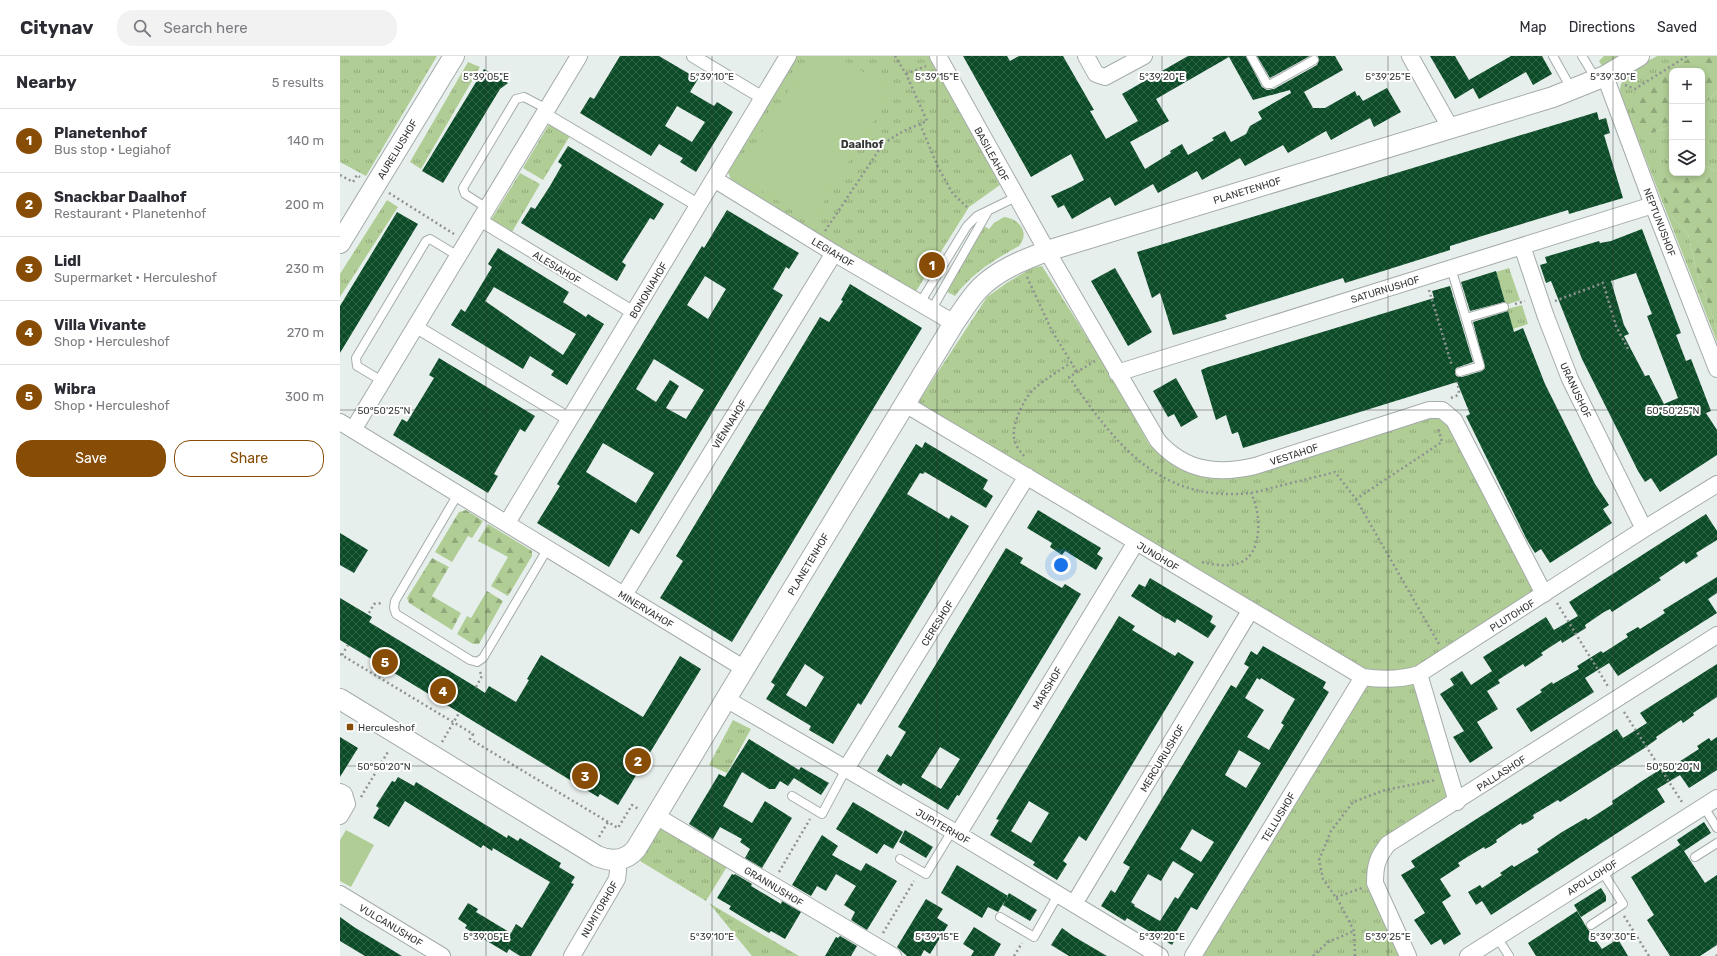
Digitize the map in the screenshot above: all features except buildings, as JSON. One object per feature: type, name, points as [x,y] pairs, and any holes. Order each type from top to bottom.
[{"type":"street","name":"AURELIUSHOF","points":[[340,243],[454,56]]},
{"type":"street","points":[[346,426],[382,381],[579,56]]},
{"type":"street","points":[[693,56],[763,98]]},
{"type":"street","name":"BONONIAHOF","points":[[506,523],[788,56]]},
{"type":"street","points":[[1086,56],[1096,74],[1105,77],[1144,56]]},
{"type":"street","points":[[1410,56],[1451,128]]},
{"type":"street","name":"PLANETENHOF","points":[[617,861],[633,853],[954,323],[979,289],[1000,272],[1019,262],[1047,251],[1572,90],[1639,56]]},
{"type":"street","name":"BASILEAHOF","points":[[939,58],[1047,251]]},
{"type":"street","name":"NEPTUNUSHOF","points":[[1600,77],[1653,205],[1717,369]]},
{"type":"street","points":[[545,112],[698,205]]},
{"type":"street","name":"LEGIAHOF","points":[[714,179],[834,253],[954,323]]},
{"type":"street","name":"SATURNUSHOF","points":[[1117,373],[1653,205]]},
{"type":"street","name":"ALESIAHOF","points":[[483,214],[634,313]]},
{"type":"street","name":"URANUSHOF","points":[[1522,246],[1540,301],[1570,379],[1644,529]]},
{"type":"street","name":"VESTAHOF","points":[[1047,251],[1158,441],[1166,451],[1193,466],[1206,469],[1231,471],[1255,466],[1429,410],[1442,410]]},
{"type":"street","name":"VIËNNAHOF","points":[[624,595],[834,253]]},
{"type":"street","points":[[415,326],[569,419]]},
{"type":"street","name":"JUNOHOF","points":[[905,404],[1363,677],[1403,679],[1419,674]]},
{"type":"street","points":[[1442,410],[1454,420],[1544,594]]},
{"type":"street","name":"MINERVAHOF","points":[[346,426],[745,669]]},
{"type":"street","name":"CERESHOF","points":[[846,769],[1027,476]]},
{"type":"street","name":"PLUTOHOF","points":[[1419,674],[1644,529],[1717,484]]},
{"type":"street","name":"MARSHOF","points":[[955,832],[1136,542]]},
{"type":"street","name":"MERCURIUSHOF","points":[[1074,904],[1250,611]]},
{"type":"street","name":"PALLASHOF","points":[[1408,956],[1375,883],[1375,870],[1379,855],[1388,844],[1457,802],[1717,635]]},
{"type":"street","points":[[1419,674],[1457,802]]},
{"type":"street","name":"TELLUSHOF","points":[[1193,956],[1363,677]]},
{"type":"street","points":[[340,699],[597,856],[607,860],[617,861]]},
{"type":"street","name":"JUPITERHOF","points":[[726,699],[955,832],[1160,956]]},
{"type":"street","name":"APOLLOHOF","points":[[1468,956],[1711,802]]},
{"type":"street","name":"GRANNUSHOF","points":[[655,817],[893,956]]},
{"type":"street","name":"NUMITORHOF","points":[[572,956],[617,879],[617,861]]},
{"type":"street","name":"VULCANUSHOF","points":[[340,894],[419,950],[442,956]]},
{"type":"lane","points":[[1251,56],[1267,84],[1271,84],[1314,60]]},
{"type":"lane","points":[[1553,56],[1572,90]]},
{"type":"lane","points":[[1582,56],[1600,77]]},
{"type":"lane","points":[[483,214],[465,194],[463,188],[516,99],[524,96],[545,112]]},
{"type":"lane","points":[[926,306],[967,226],[977,216],[1016,197]]},
{"type":"lane","points":[[926,306],[989,210]]},
{"type":"lane","points":[[382,381],[357,366],[356,358],[426,240],[430,239],[458,256]]},
{"type":"lane","points":[[1451,268],[1480,366],[1456,372]]},
{"type":"lane","points":[[1466,318],[1504,307]]},
{"type":"lane","points":[[458,494],[395,600],[394,608],[396,614],[470,660],[477,662],[482,658],[548,548]]},
{"type":"lane","points":[[792,796],[822,814],[846,769]]},
{"type":"lane","points":[[1711,802],[1717,828]]},
{"type":"lane","points":[[900,858],[926,874],[955,832]]},
{"type":"lane","points":[[1695,857],[1717,843]]},
{"type":"lane","points":[[1591,925],[1623,904],[1602,871]]},
{"type":"lane","points":[[1000,917],[1034,937],[1058,895]]},
{"type":"lane","points":[[1497,937],[1509,956]]},
{"type":"path","points":[[818,243],[881,147],[903,131],[927,121],[906,74],[895,56]]},
{"type":"path","points":[[1600,77],[1635,89],[1687,56]]},
{"type":"path","points":[[906,74],[939,58]]},
{"type":"path","points":[[920,124],[938,168],[953,194],[977,216]]},
{"type":"path","points":[[340,175],[353,182],[357,175],[466,242]]},
{"type":"path","points":[[1019,262],[1052,331],[1077,372]]},
{"type":"path","points":[[1424,276],[1456,372],[1459,391],[1458,394],[1447,401],[1442,410]]},
{"type":"path","points":[[1504,307],[1540,301],[1603,282],[1616,326],[1629,351]]},
{"type":"path","points":[[1027,476],[1029,462],[1019,450],[1014,438],[1018,418],[1024,402],[1033,390],[1072,362]]},
{"type":"path","points":[[1196,560],[1210,564],[1231,566],[1250,557],[1257,542],[1258,524],[1257,506],[1251,493]]},
{"type":"path","points":[[1356,498],[1446,656]]},
{"type":"path","points":[[369,613],[374,604],[395,600]]},
{"type":"path","points":[[348,645],[341,654],[473,734],[470,739],[618,828],[632,805],[655,817]]},
{"type":"path","points":[[444,739],[459,713]]},
{"type":"path","points":[[343,801],[360,799],[398,734]]},
{"type":"path","points":[[1355,956],[1354,931],[1336,897],[1323,878],[1319,860],[1331,831],[1353,802],[1385,790],[1450,778]]},
{"type":"path","points":[[772,884],[815,810]]},
{"type":"path","points":[[876,946],[920,870]]},
{"type":"path","points":[[1336,897],[1375,883]]},
{"type":"path","points":[[1618,907],[1648,956]]},
{"type":"path","points":[[1313,956],[1328,942],[1354,931]]},
{"type":"path","points":[[1014,956],[1028,933]]},
{"type":"green space","points":[[340,56],[437,56],[366,176],[340,162]]},
{"type":"green space","points":[[794,56],[932,56],[1000,185],[969,207],[932,266],[927,263],[920,274],[925,277],[915,293],[731,180],[728,172],[730,164]]},
{"type":"green space","points":[[810,56],[837,56],[893,90],[812,221],[735,175]]},
{"type":"green space","points":[[1604,56],[1621,56],[1602,66],[1599,61]]},
{"type":"green space","points":[[1657,56],[1693,56],[1674,68],[1669,68],[1669,71],[1630,96],[1649,134],[1669,127],[1669,159],[1666,159],[1672,217],[1688,234],[1698,277],[1717,329],[1717,342],[1620,93],[1623,80],[1627,74],[1638,66]]},
{"type":"green space","points":[[1693,56],[1717,56],[1717,91],[1705,104],[1705,68],[1674,68]]},
{"type":"green space","points":[[468,62],[480,67],[421,169],[410,162]]},
{"type":"green space","points":[[1669,71],[1669,127],[1649,134],[1633,119],[1630,95]]},
{"type":"green space","points":[[1717,91],[1717,172],[1705,166],[1705,104]]},
{"type":"green space","points":[[551,121],[573,131],[543,180],[523,168]]},
{"type":"green space","points":[[1667,159],[1669,159],[1669,176],[1705,176],[1705,166],[1717,172],[1717,329],[1698,277],[1688,234],[1672,217],[1660,190],[1657,176]]},
{"type":"green space","points":[[520,173],[540,184],[512,232],[491,220]]},
{"type":"green space","points":[[387,200],[398,207],[340,297],[340,274]]},
{"type":"green space","points":[[1004,217],[1010,218],[1022,227],[1024,236],[1019,246],[992,262],[976,274],[955,296],[947,292],[984,226],[989,229],[994,223]]},
{"type":"green space","points":[[1042,266],[1111,375],[1149,444],[1174,464],[1202,474],[1440,410],[1541,592],[1403,677],[1373,677],[917,404],[987,297],[1008,282],[1032,268]]},
{"type":"green space","points":[[1509,268],[1520,300],[1506,305],[1496,272]]},
{"type":"green space","points":[[1522,305],[1528,324],[1513,329],[1507,309]]},
{"type":"green space","points":[[466,510],[483,521],[472,538],[468,536],[452,562],[435,552],[459,512]]},
{"type":"green space","points":[[488,524],[532,551],[532,556],[508,596],[491,586],[508,557],[478,541]]},
{"type":"green space","points":[[432,558],[449,567],[432,596],[461,613],[452,630],[409,603],[407,598]]},
{"type":"green space","points":[[487,591],[503,601],[479,644],[473,644],[457,634],[467,616],[471,618]]},
{"type":"green space","points":[[1418,680],[1453,800],[1372,858],[1403,956],[1197,956],[1367,682]]},
{"type":"green space","points":[[733,720],[751,729],[727,773],[709,765]]},
{"type":"green space","points":[[662,825],[728,865],[706,901],[640,861]]},
{"type":"green space","points":[[346,830],[374,845],[351,887],[340,881],[340,840]]},
{"type":"green space","points":[[709,903],[799,956],[752,956]]},
{"type":"place","name":"Planetenhof","points":[[932,265]]},
{"type":"place","name":"Wibra","points":[[385,662]]},
{"type":"place","name":"Villa Vivante","points":[[443,691]]},
{"type":"place","name":"Herculeshof","points":[[350,727]]},
{"type":"place","name":"Snackbar Daalhof","points":[[638,761]]},
{"type":"place","name":"Lidl","points":[[585,776]]},
{"type":"district","name":"Daalhof","points":[[862,144]]}]
